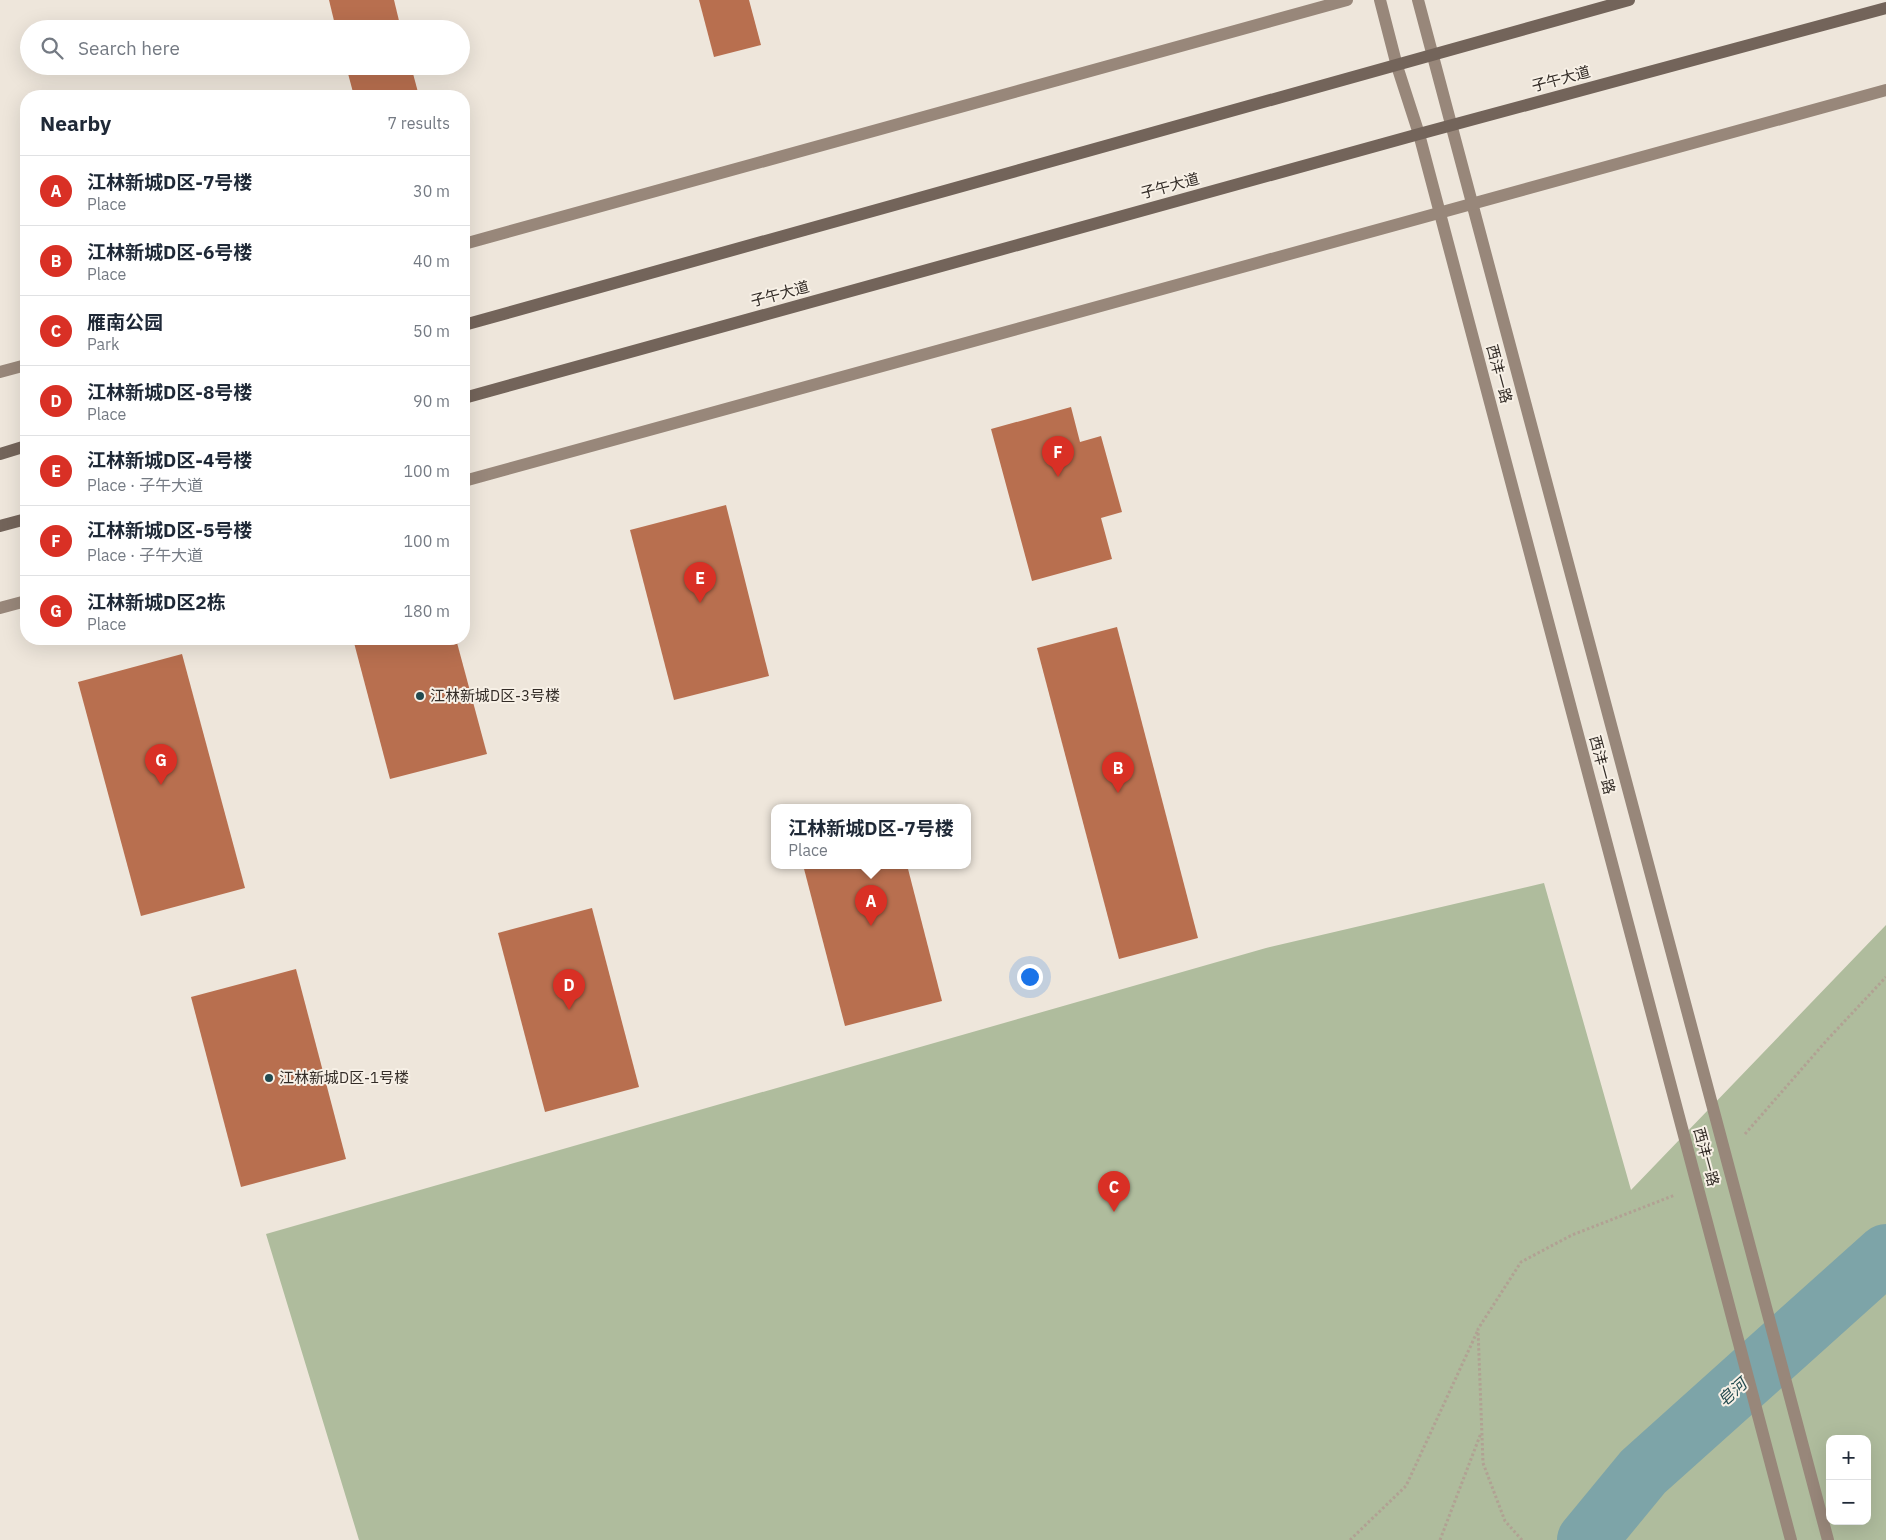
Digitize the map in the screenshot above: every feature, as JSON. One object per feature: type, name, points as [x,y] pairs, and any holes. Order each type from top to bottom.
[{"type":"main road","points":[[470,242],[1347,0]]},
{"type":"main road","name":"西沣一路","points":[[1380,0],[1396,66],[1419,134],[1791,1540]]},
{"type":"main road","name":"西沣一路","points":[[1418,0],[1828,1540]]},
{"type":"main road","points":[[470,323],[1629,0]]},
{"type":"main road","name":"子午大道","points":[[470,396],[1451,125],[1886,8]]},
{"type":"main road","points":[[470,479],[1886,90]]},
{"type":"main road","points":[[0,372],[20,367]]},
{"type":"main road","points":[[0,454],[20,448]]},
{"type":"main road","points":[[0,526],[20,521]]},
{"type":"main road","points":[[0,608],[20,603]]},
{"type":"path","points":[[1726,1156],[1827,1040],[1886,976]]},
{"type":"path","points":[[1350,1540],[1406,1486],[1478,1329],[1522,1262],[1572,1235],[1698,1192]]},
{"type":"path","points":[[1478,1329],[1483,1463],[1505,1521],[1522,1540]]},
{"type":"path","points":[[1440,1540],[1482,1432]]},
{"type":"green space","points":[[1544,883],[1631,1190],[1886,925],[1886,1540],[359,1540],[266,1234],[1266,948]]},
{"type":"building","points":[[329,0],[394,0],[399,20],[334,20]]},
{"type":"building","points":[[699,0],[749,0],[761,45],[714,57]]},
{"type":"building","points":[[348,75],[413,75],[417,90],[352,90]]},
{"type":"building","points":[[1071,407],[1080,442],[1101,436],[1122,512],[1101,518],[1112,559],[1032,581],[991,429]]},
{"type":"building","points":[[726,505],[769,676],[674,700],[630,530]]},
{"type":"building","points":[[1117,627],[1198,938],[1119,959],[1037,648]]},
{"type":"building","name":"江林新城D区-3号楼","points":[[355,645],[458,645],[487,754],[390,779]]},
{"type":"building","points":[[182,654],[245,888],[141,916],[78,682]]},
{"type":"building","points":[[804,869],[908,869],[942,1001],[845,1026]]},
{"type":"building","points":[[592,908],[639,1087],[545,1112],[498,933]]},
{"type":"building","name":"江林新城D区-1号楼","points":[[296,969],[346,1159],[241,1187],[191,997]]},
{"type":"waterway","name":"皂河","points":[[1587,1540],[1643,1472],[1886,1254]]},
{"type":"place","name":"江林新城D区-5号楼","points":[[1058,477]]},
{"type":"place","name":"江林新城D区-4号楼","points":[[700,603]]},
{"type":"place","name":"江林新城D区-3号楼","points":[[420,696]]},
{"type":"place","name":"江林新城D区2栋","points":[[161,785]]},
{"type":"place","name":"江林新城D区-6号楼","points":[[1118,793]]},
{"type":"place","name":"江林新城D区-7号楼","points":[[871,926]]},
{"type":"place","name":"江林新城D区-8号楼","points":[[569,1010]]},
{"type":"place","name":"江林新城D区-1号楼","points":[[269,1078]]},
{"type":"place","name":"雁南公园","points":[[1114,1212]]}]
